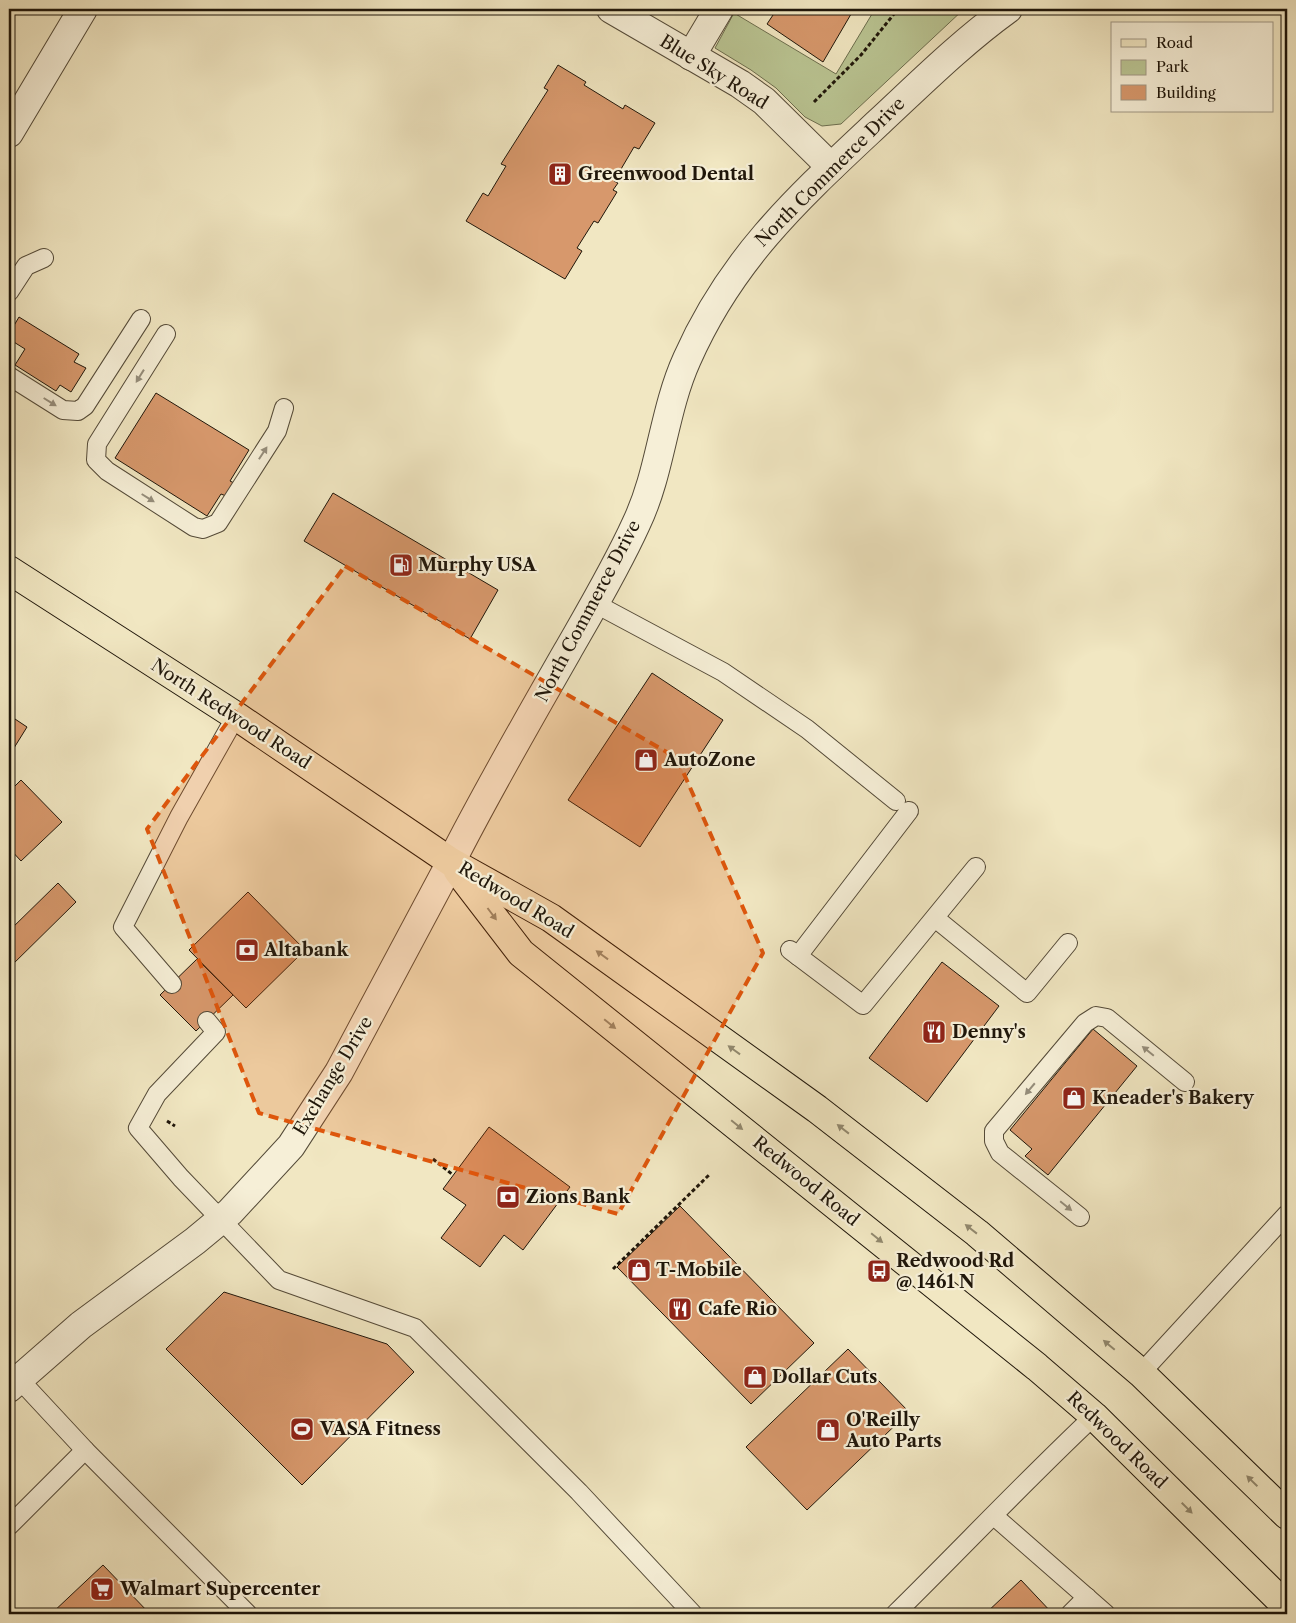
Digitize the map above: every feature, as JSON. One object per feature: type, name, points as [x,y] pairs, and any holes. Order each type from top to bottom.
[{"type":"main road","name":"North Redwood Road","points":[[9,570],[236,716],[451,862]]},
{"type":"main road","name":"Redwood Road","points":[[451,862],[551,918],[817,1109],[977,1234],[1141,1373],[1287,1515]]},
{"type":"main road","name":"Redwood Road","points":[[451,862],[521,953],[1022,1355],[1094,1416],[1287,1607]]},
{"type":"street","points":[[9,133],[83,9]]},
{"type":"street","name":"Blue Sky Road","points":[[611,9],[764,101],[831,167]]},
{"type":"street","points":[[691,56],[719,9]]},
{"type":"street","name":"North Commerce Drive","points":[[972,35],[990,9]]},
{"type":"street","name":"North Commerce Drive","points":[[451,862],[481,803],[638,521],[652,482],[669,410],[686,360],[728,281],[753,247],[787,209],[972,35],[1008,9]]},
{"type":"street","name":"Exchange Drive","points":[[14,1384],[81,1325],[221,1220],[262,1180],[316,1110],[339,1072],[451,862]]},
{"type":"lane","points":[[9,292],[26,266],[44,258]]},
{"type":"lane","points":[[9,376],[63,410],[78,411],[85,406],[141,319]]},
{"type":"lane","points":[[166,334],[97,444],[96,460],[107,472],[194,527],[203,528],[218,523],[278,431],[284,414],[284,408]]},
{"type":"lane","points":[[594,603],[723,672],[807,729],[903,806],[794,953],[863,1005],[976,867]]},
{"type":"lane","points":[[172,984],[123,927],[179,817],[236,716]]},
{"type":"lane","points":[[935,918],[1027,993],[1068,943]]},
{"type":"lane","points":[[1080,1217],[1000,1152],[994,1140],[994,1131],[1085,1023],[1096,1016],[1107,1018],[1185,1082]]},
{"type":"lane","points":[[207,1021],[216,1032],[157,1094],[138,1128],[221,1220],[279,1280],[415,1328],[579,1492],[694,1614]]},
{"type":"lane","points":[[1141,1373],[1287,1214]]},
{"type":"lane","points":[[14,1384],[85,1450],[248,1614]]},
{"type":"lane","points":[[895,1614],[994,1516],[1032,1475],[1094,1416]]},
{"type":"lane","points":[[9,1526],[85,1450]]},
{"type":"lane","points":[[994,1516],[1106,1614]]},
{"type":"lane","points":[[1070,1614],[1088,1597]]},
{"type":"path","points":[[814,102],[862,54],[898,9]]},
{"type":"path","points":[[433,1160],[453,1175]]},
{"type":"path","points":[[613,1269],[709,1175]]},
{"type":"highlighted area","points":[[345,566],[677,758],[763,953],[618,1214],[259,1113],[147,829]]},
{"type":"green space","points":[[875,9],[964,9],[841,124],[822,126],[805,117],[776,88],[715,48],[734,13],[836,74]]},
{"type":"building","points":[[777,9],[854,9],[823,62],[767,24]]},
{"type":"building","name":"Greenwood Dental","points":[[558,65],[586,82],[584,85],[623,109],[625,105],[655,123],[639,149],[634,147],[614,181],[618,183],[613,190],[617,192],[598,223],[594,221],[577,248],[582,251],[565,279],[466,221],[483,193],[488,196],[506,166],[501,164],[548,90],[544,88]]},
{"type":"building","points":[[19,317],[79,354],[74,362],[86,368],[71,392],[60,385],[56,391],[15,365],[25,349],[9,339],[9,334]]},
{"type":"building","points":[[156,393],[249,450],[230,481],[234,483],[226,496],[221,494],[207,516],[115,458]]},
{"type":"building","name":"Murphy USA","points":[[333,493],[498,590],[470,639],[304,541]]},
{"type":"building","name":"AutoZone","points":[[652,673],[723,720],[640,847],[568,800]]},
{"type":"building","points":[[9,715],[27,727],[9,756]]},
{"type":"building","points":[[21,780],[62,822],[21,861],[9,848],[9,792]]},
{"type":"building","points":[[58,883],[76,902],[9,968],[9,931]]},
{"type":"building","name":"Altabank","points":[[248,892],[305,950],[246,1008],[189,950]]},
{"type":"building","points":[[197,959],[233,995],[196,1031],[160,995]]},
{"type":"building","name":"Denny's","points":[[942,962],[999,1006],[927,1102],[869,1058]]},
{"type":"building","name":"Kneader's Bakery","points":[[1093,1029],[1137,1066],[1048,1175],[1025,1156],[1032,1149],[1010,1130]]},
{"type":"building","name":"Zions Bank","points":[[489,1127],[570,1187],[523,1250],[504,1235],[480,1267],[441,1238],[466,1205],[443,1189]]},
{"type":"building","points":[[680,1206],[814,1343],[751,1404],[617,1267]]},
{"type":"building","name":"VASA Fitness","points":[[224,1292],[387,1344],[414,1372],[302,1485],[166,1349]]},
{"type":"building","name":"O'Reilly Auto Parts","points":[[848,1349],[909,1412],[807,1510],[746,1447]]},
{"type":"building","name":"Walmart Supercenter","points":[[103,1565],[150,1614],[51,1614]]},
{"type":"building","points":[[1021,1580],[1053,1614],[985,1614]]},
{"type":"place","name":"Greenwood Dental","points":[[560,174]]},
{"type":"place","name":"Murphy USA","points":[[401,565]]},
{"type":"place","name":"AutoZone","points":[[646,760]]},
{"type":"place","name":"Altabank","points":[[247,950]]},
{"type":"place","name":"Denny's","points":[[934,1032]]},
{"type":"place","name":"Kneader's Bakery","points":[[1074,1098]]},
{"type":"place","name":"Zions Bank","points":[[508,1197]]},
{"type":"place","name":"T-Mobile","points":[[639,1270]]},
{"type":"place","name":"Redwood Rd @ 1461 N","points":[[879,1271]]},
{"type":"place","name":"Cafe Rio","points":[[680,1309]]},
{"type":"place","name":"Dollar Cuts","points":[[755,1377]]},
{"type":"place","name":"VASA Fitness","points":[[302,1429]]},
{"type":"place","name":"O'Reilly Auto Parts","points":[[828,1430]]},
{"type":"place","name":"Walmart Supercenter","points":[[102,1589]]}]
